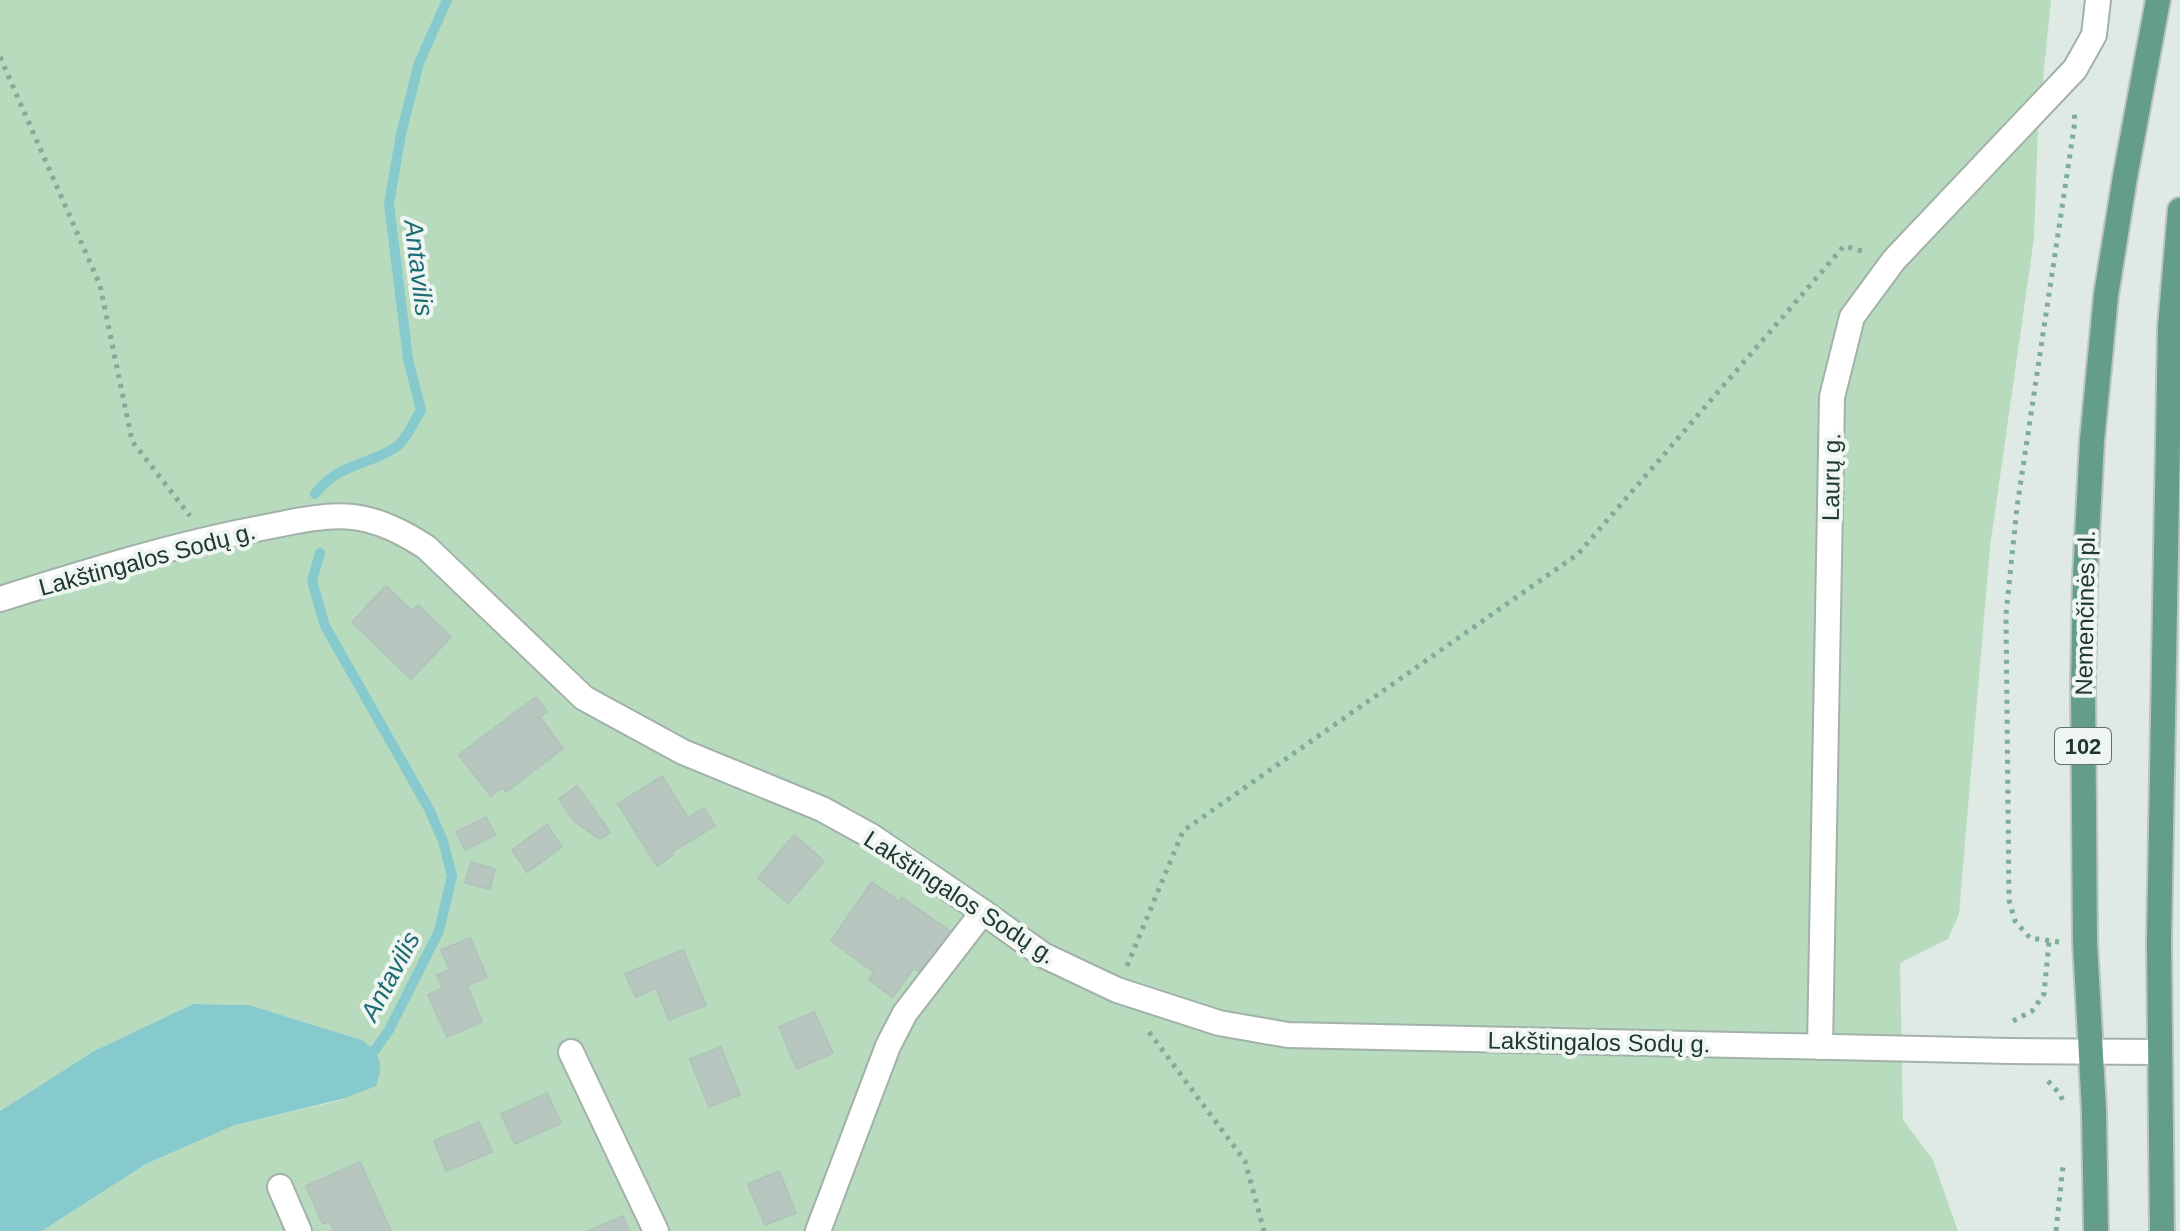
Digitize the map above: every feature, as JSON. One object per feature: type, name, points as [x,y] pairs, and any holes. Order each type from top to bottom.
[{"type":"main road","name":"Nemenčinės pl.","points":[[2096,1231],[2094,1112],[2085,942],[2085,577],[2092,441],[2106,295],[2158,0]]},
{"type":"main road","points":[[2162,1231],[2159,942],[2170,327],[2180,210]]},
{"type":"street","name":"Laurų g.","points":[[1820,1047],[1832,397],[1852,317],[1894,260],[2075,69],[2094,35],[2098,0]]},
{"type":"street","name":"Lakštingalos Sodų g.","points":[[0,599],[207,538],[324,516],[355,517],[403,532],[426,547],[584,698],[683,752],[822,809],[871,836],[1043,955],[1117,990],[1219,1023],[1288,1035],[2160,1052]]},
{"type":"street","points":[[818,1231],[905,1013],[983,912]]},
{"type":"street","points":[[571,1052],[656,1231]]},
{"type":"street","points":[[280,1187],[299,1231]]},
{"type":"path","points":[[0,57],[100,285],[132,441],[207,538]]},
{"type":"path","points":[[2011,1023],[2032,1011],[2044,994],[2049,942],[2030,938],[2015,921],[2009,900],[2006,614],[2017,507],[2075,121],[2068,77]]},
{"type":"path","points":[[1264,1231],[1245,1161],[1117,990],[1183,831],[1578,554],[1844,246],[1894,260]]},
{"type":"path","points":[[2048,1081],[2060,1094],[2066,1109]]},
{"type":"path","points":[[2056,1231],[2064,1155]]},
{"type":"green space","points":[[0,0],[2051,0],[2038,128],[2034,238],[1990,547],[1959,914],[1948,939],[1900,963],[1903,1120],[1933,1160],[1958,1231],[42,1231],[146,1164],[235,1125],[342,1100],[362,1040],[249,1005],[193,1004],[94,1051],[0,1111]]},
{"type":"water","points":[[193,1004],[249,1005],[362,1040],[379,1060],[376,1086],[342,1099],[235,1125],[146,1164],[42,1231],[0,1231],[0,1111],[94,1051]]},
{"type":"building","points":[[386,586],[412,611],[418,605],[451,637],[411,679],[352,622]]},
{"type":"building","points":[[536,697],[547,712],[540,717],[563,748],[506,792],[502,788],[491,796],[459,755]]},
{"type":"building","points":[[662,776],[688,818],[704,808],[715,826],[672,852],[673,855],[657,866],[618,804]]},
{"type":"building","points":[[577,786],[610,832],[600,839],[574,821],[559,799]]},
{"type":"building","points":[[486,817],[495,835],[465,850],[456,832]]},
{"type":"building","points":[[547,825],[562,847],[527,872],[512,850]]},
{"type":"building","points":[[794,835],[824,861],[788,903],[758,878]]},
{"type":"building","points":[[471,862],[495,869],[490,889],[465,883]]},
{"type":"building","points":[[872,882],[900,902],[902,898],[954,934],[925,975],[914,968],[893,997],[869,980],[874,972],[831,941]]},
{"type":"building","points":[[470,938],[487,977],[467,986],[482,1022],[447,1037],[428,995],[443,988],[437,975],[450,970],[441,950]]},
{"type":"building","points":[[683,950],[706,1005],[669,1020],[656,988],[636,997],[625,974]]},
{"type":"building","points":[[814,1012],[833,1053],[797,1069],[779,1027]]},
{"type":"building","points":[[721,1047],[740,1095],[709,1107],[690,1059]]},
{"type":"building","points":[[547,1093],[561,1123],[515,1144],[501,1114]]},
{"type":"building","points":[[479,1122],[492,1152],[446,1171],[434,1141]]},
{"type":"building","points":[[360,1162],[391,1231],[334,1231],[329,1221],[323,1224],[306,1186]]},
{"type":"building","points":[[779,1171],[796,1213],[765,1225],[748,1184]]},
{"type":"building","points":[[623,1216],[629,1231],[588,1231]]},
{"type":"waterway","name":"Antavilis","points":[[315,494],[333,476],[400,444],[421,410],[408,359],[389,204],[401,134],[419,63],[447,0]]},
{"type":"waterway","name":"Antavilis","points":[[320,553],[312,581],[325,626],[429,809],[443,841],[452,876],[439,931],[389,1030],[375,1050],[363,1053]]}]
